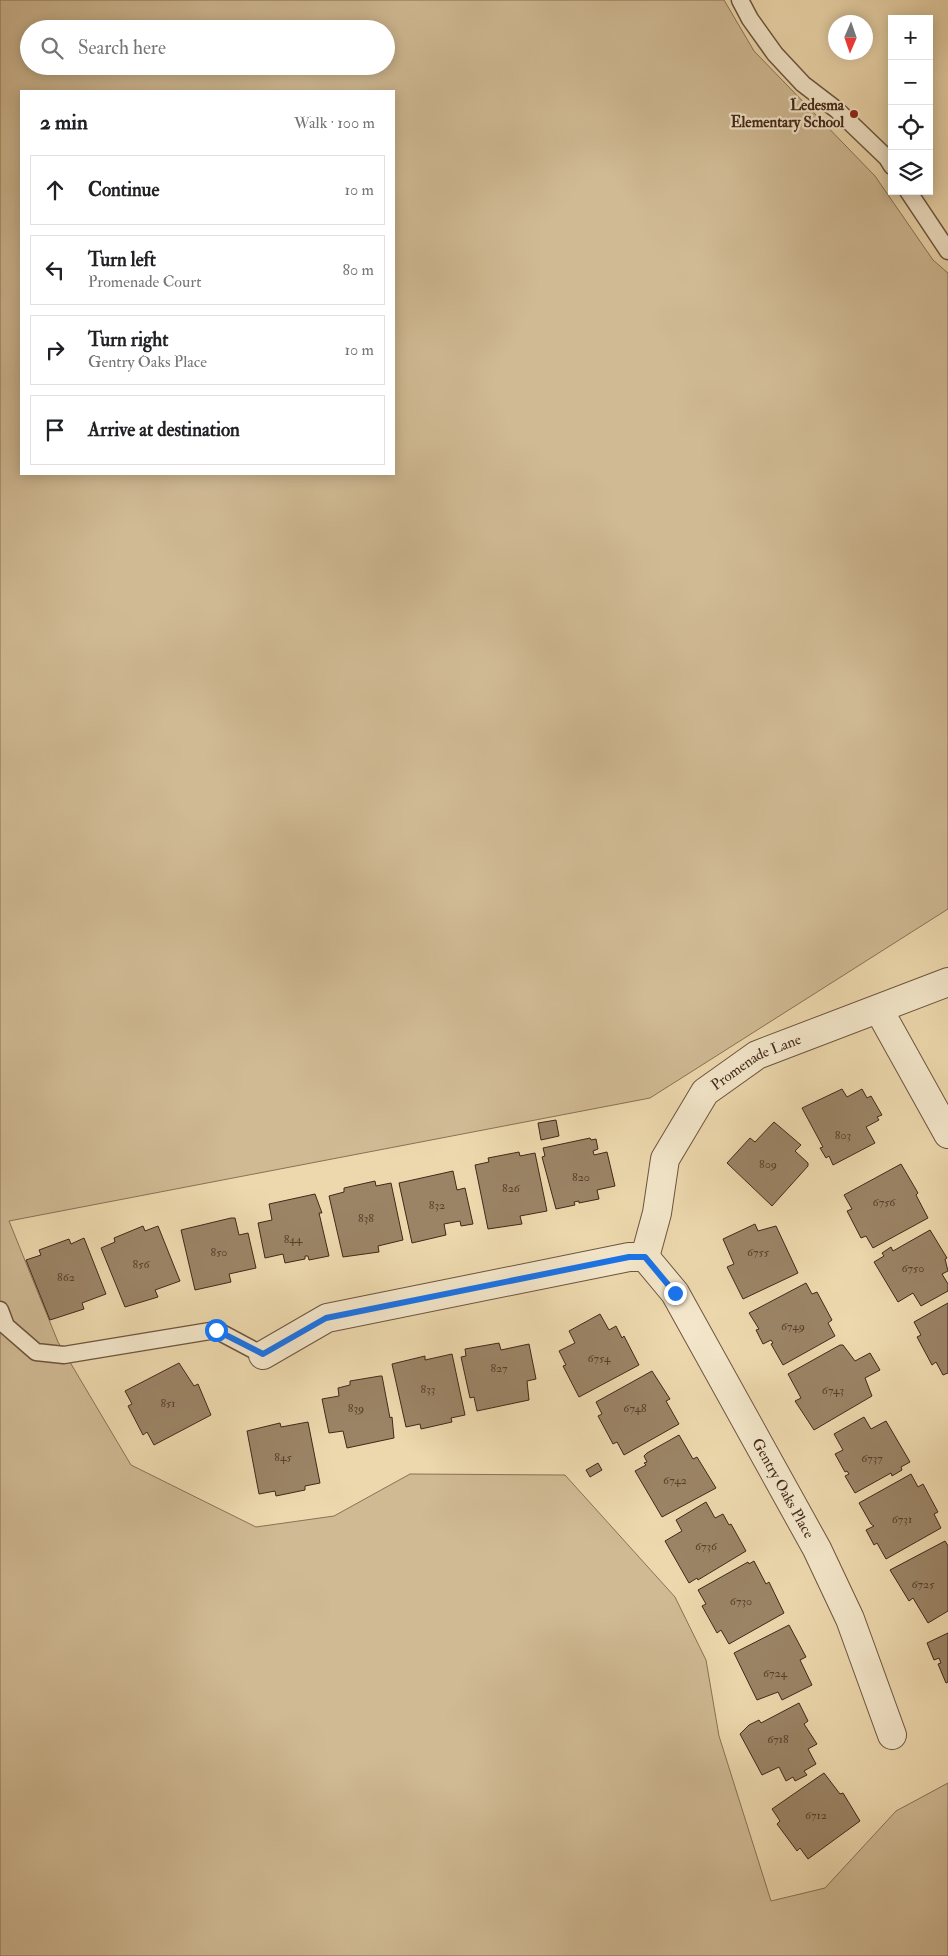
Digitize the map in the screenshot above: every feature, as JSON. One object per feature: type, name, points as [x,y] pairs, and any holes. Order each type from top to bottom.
[{"type":"street","name":"Promenade Lane","points":[[645,1257],[657,1214],[665,1159],[705,1092],[757,1055],[879,1010],[948,982]]},
{"type":"street","points":[[879,1010],[948,1134]]},
{"type":"street","points":[[263,1354],[326,1318],[629,1257],[645,1257]]},
{"type":"street","name":"Gentry Oaks Place","points":[[645,1257],[675,1293],[816,1549],[850,1619],[892,1735]]},
{"type":"lane","points":[[740,0],[750,19],[775,54],[803,84],[837,110],[888,160]]},
{"type":"lane","points":[[911,195],[948,251]]},
{"type":"lane","points":[[0,1310],[6,1326],[36,1352],[64,1355],[216,1330],[263,1354]]},
{"type":"shaded area","points":[[0,0],[724,0],[754,51],[875,176],[933,260],[948,273],[948,909],[650,1098],[9,1221],[58,1342],[131,1465],[256,1527],[334,1516],[410,1474],[565,1475],[675,1597],[706,1660],[719,1736],[771,1901],[825,1888],[896,1811],[948,1783],[948,1956],[0,1956]]},
{"type":"building","points":[[842,1089],[847,1097],[862,1089],[867,1098],[871,1096],[882,1115],[877,1117],[879,1120],[866,1127],[875,1143],[833,1165],[829,1156],[826,1158],[820,1148],[823,1147],[802,1108]]},
{"type":"building","points":[[556,1120],[559,1136],[541,1140],[538,1123]]},
{"type":"building","points":[[774,1122],[801,1145],[795,1151],[808,1163],[808,1166],[772,1206],[727,1163],[750,1138],[755,1142]]},
{"type":"building","points":[[590,1138],[591,1140],[596,1139],[598,1149],[593,1151],[594,1155],[607,1152],[615,1186],[597,1190],[599,1199],[579,1203],[579,1201],[574,1202],[575,1205],[556,1209],[542,1157],[545,1156],[543,1148]]},
{"type":"building","points":[[519,1152],[520,1156],[535,1153],[547,1211],[520,1216],[522,1224],[488,1229],[475,1165],[489,1162],[488,1158]]},
{"type":"building","points":[[901,1164],[918,1193],[916,1195],[928,1218],[873,1248],[866,1236],[861,1238],[847,1211],[852,1209],[844,1195]]},
{"type":"building","points":[[453,1171],[457,1190],[465,1188],[473,1224],[461,1226],[460,1221],[444,1224],[446,1235],[412,1243],[399,1183]]},
{"type":"building","points":[[375,1181],[376,1186],[391,1183],[403,1240],[378,1246],[379,1252],[343,1257],[329,1196],[344,1192],[344,1188]]},
{"type":"building","points":[[315,1194],[322,1213],[319,1213],[329,1256],[309,1260],[308,1256],[305,1256],[305,1259],[285,1263],[283,1254],[265,1258],[258,1223],[272,1220],[269,1204]]},
{"type":"building","points":[[235,1218],[239,1235],[248,1233],[256,1268],[229,1274],[231,1282],[195,1290],[181,1230]]},
{"type":"building","points":[[755,1224],[758,1231],[776,1226],[798,1273],[743,1299],[727,1267],[734,1264],[723,1239]]},
{"type":"building","points":[[143,1226],[145,1231],[158,1226],[180,1281],[155,1290],[158,1297],[125,1307],[101,1248],[115,1242],[114,1238]]},
{"type":"building","points":[[930,1230],[947,1258],[945,1259],[948,1271],[942,1274],[948,1284],[948,1291],[921,1306],[913,1293],[898,1302],[874,1262],[884,1256],[882,1253],[891,1247],[893,1251]]},
{"type":"building","points":[[84,1238],[106,1294],[82,1303],[84,1309],[50,1320],[26,1260],[41,1255],[39,1250],[69,1239],[71,1244]]},
{"type":"building","points":[[806,1283],[812,1294],[817,1292],[832,1320],[828,1323],[835,1336],[783,1365],[771,1344],[773,1343],[771,1340],[763,1344],[756,1330],[759,1329],[749,1313]]},
{"type":"building","points":[[948,1303],[948,1373],[943,1375],[936,1362],[932,1365],[917,1337],[921,1335],[914,1322]]},
{"type":"building","points":[[600,1314],[609,1330],[616,1326],[622,1338],[624,1336],[639,1365],[579,1397],[563,1366],[566,1365],[559,1351],[575,1343],[569,1331]]},
{"type":"building","points":[[499,1343],[501,1350],[529,1344],[536,1379],[527,1381],[529,1400],[477,1411],[474,1397],[470,1398],[461,1357],[466,1356],[465,1349]]},
{"type":"building","points":[[843,1345],[855,1361],[870,1353],[880,1370],[865,1378],[872,1396],[814,1430],[795,1401],[801,1398],[788,1374]]},
{"type":"building","points":[[452,1354],[465,1415],[451,1418],[452,1422],[421,1429],[420,1424],[406,1427],[392,1364],[425,1356],[425,1360]]},
{"type":"building","points":[[179,1363],[194,1386],[198,1384],[211,1415],[154,1445],[147,1432],[143,1435],[128,1406],[132,1404],[125,1391]]},
{"type":"building","points":[[652,1371],[670,1399],[666,1401],[679,1424],[624,1455],[617,1442],[613,1444],[598,1416],[602,1414],[596,1402]]},
{"type":"building","points":[[382,1376],[390,1418],[392,1417],[394,1438],[347,1448],[343,1431],[329,1433],[322,1399],[339,1396],[338,1388],[350,1385],[350,1381]]},
{"type":"building","points":[[864,1417],[871,1429],[886,1421],[910,1462],[901,1467],[902,1470],[892,1476],[891,1473],[855,1493],[845,1476],[849,1474],[847,1471],[845,1472],[835,1454],[843,1450],[834,1434]]},
{"type":"building","points":[[308,1422],[320,1483],[305,1486],[305,1490],[276,1496],[275,1491],[259,1494],[247,1431],[280,1423],[281,1427]]},
{"type":"building","points":[[679,1435],[693,1459],[697,1457],[716,1488],[662,1517],[635,1471],[646,1465],[644,1463],[647,1462],[644,1456],[647,1453]]},
{"type":"building","points":[[598,1463],[602,1470],[590,1477],[586,1470]]},
{"type":"building","points":[[911,1474],[918,1487],[923,1484],[938,1512],[934,1514],[941,1528],[886,1559],[877,1543],[874,1545],[866,1530],[874,1526],[859,1503]]},
{"type":"building","points":[[706,1502],[715,1518],[723,1514],[729,1525],[731,1524],[746,1551],[698,1580],[697,1578],[689,1583],[665,1541],[682,1531],[676,1520]]},
{"type":"building","points":[[945,1541],[948,1546],[948,1611],[928,1623],[913,1598],[909,1601],[890,1570]]},
{"type":"building","points":[[754,1561],[766,1584],[769,1582],[784,1613],[729,1644],[721,1630],[717,1633],[702,1606],[706,1604],[698,1590],[748,1562],[749,1564]]},
{"type":"building","points":[[789,1625],[806,1657],[800,1660],[812,1685],[782,1700],[778,1692],[757,1700],[734,1653]]},
{"type":"building","points":[[948,1633],[948,1682],[946,1683],[938,1664],[941,1663],[939,1658],[934,1660],[927,1643]]},
{"type":"building","points":[[799,1703],[808,1721],[804,1724],[817,1744],[808,1749],[816,1764],[804,1771],[807,1775],[795,1781],[793,1777],[786,1781],[779,1767],[762,1775],[740,1734],[749,1725],[759,1720],[761,1723]]},
{"type":"building","points":[[824,1773],[840,1794],[843,1793],[860,1821],[808,1859],[800,1848],[797,1851],[777,1824],[780,1821],[772,1809]]},
{"type":"place","name":"Ledesma Elementary School","points":[[854,114]]},
{"type":"route","points":[[216,1330],[263,1354],[326,1318],[629,1257],[645,1257],[675,1293]]}]
